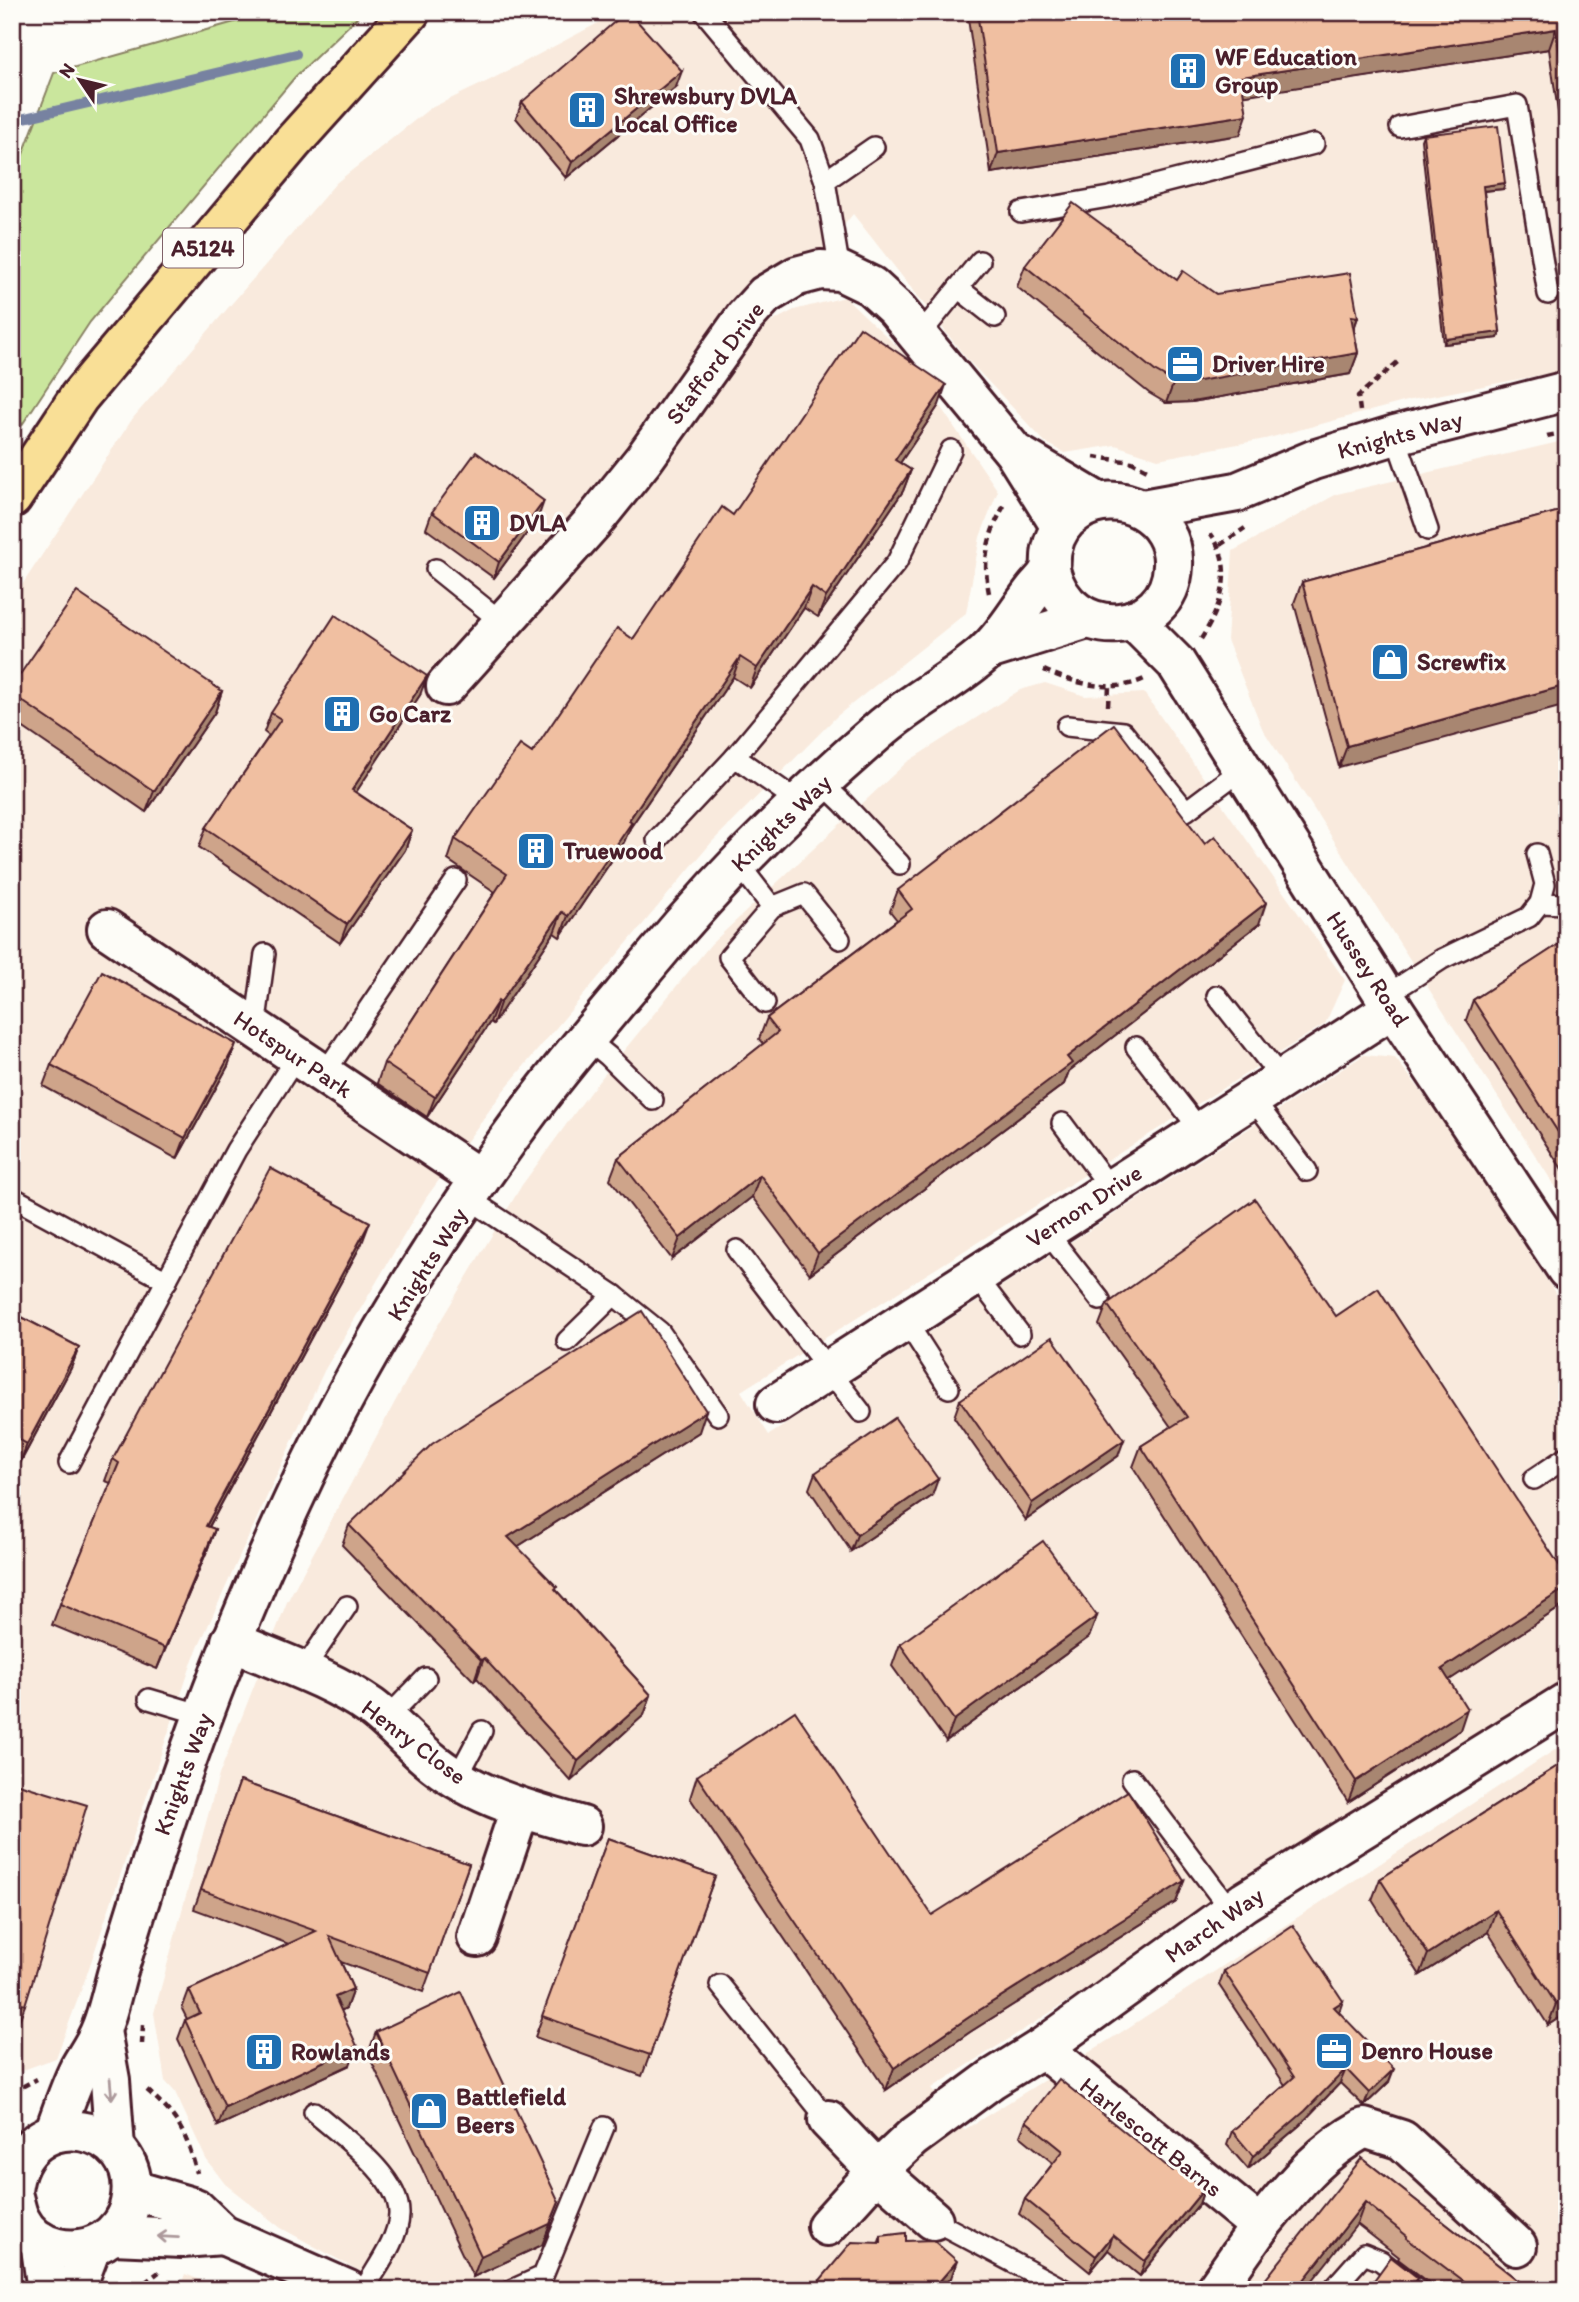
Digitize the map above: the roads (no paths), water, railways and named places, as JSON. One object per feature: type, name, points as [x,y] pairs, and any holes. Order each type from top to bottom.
[{"type":"main road","name":"A5124","points":[[12,498],[79,397],[292,143],[410,12]]},
{"type":"street","name":"Stafford Drive","points":[[446,686],[594,521],[644,459],[745,317],[765,295],[797,276],[820,270],[840,271]]},
{"type":"street","points":[[840,271],[871,286],[919,336],[1014,452],[1060,527],[1076,512],[1098,502]]},
{"type":"street","name":"Knights Way","points":[[1098,502],[1118,501],[1143,509],[1237,492],[1313,460],[1567,391]]},
{"type":"street","points":[[1014,452],[1098,502]]},
{"type":"street","name":"Knights Way","points":[[988,650],[1087,619],[1110,624],[1144,615],[1160,601],[1170,564],[1237,492]]},
{"type":"street","points":[[1143,509],[1158,522],[1170,564]]},
{"type":"street","name":"Knights Way","points":[[54,2133],[76,2074],[101,2031],[138,1904],[179,1780],[231,1641],[293,1499],[363,1365],[474,1189],[586,1038],[672,935],[738,863],[810,792],[890,721],[988,650],[1050,570],[1052,546],[1060,527]]},
{"type":"street","name":"Hussey Road","points":[[1170,564],[1186,655],[1242,769],[1389,1002],[1567,1270]]},
{"type":"street","points":[[1050,570],[1054,586],[1067,606],[1087,619]]},
{"type":"street","name":"Hussey Road","points":[[1133,620],[1186,655]]},
{"type":"street","name":"Hotspur Park","points":[[107,929],[311,1065],[474,1189]]},
{"type":"street","name":"Vernon Drive","points":[[776,1404],[1267,1088],[1389,1002]]},
{"type":"street","name":"Henry Close","points":[[231,1641],[329,1684],[371,1707],[437,1766],[457,1778],[520,1809],[582,1826]]},
{"type":"street","name":"March Way","points":[[827,2226],[877,2171],[912,2138],[992,2079],[1042,2048],[1231,1911],[1567,1702]]},
{"type":"street","points":[[477,1937],[520,1809]]},
{"type":"street","name":"Knights Way","points":[[101,2031],[110,2080],[115,2148],[128,2167],[133,2190]]},
{"type":"street","name":"Harlescott Barns","points":[[1042,2048],[1260,2226]]},
{"type":"street","points":[[828,2120],[877,2171],[933,2220]]},
{"type":"street","points":[[1215,2290],[1260,2226],[1313,2163],[1338,2143],[1364,2128],[1402,2140],[1517,2246]]},
{"type":"street","points":[[115,2148],[107,2141],[75,2130],[54,2133],[35,2143],[15,2175],[20,2220],[40,2241],[51,2247],[71,2250],[102,2241],[223,2235]]},
{"type":"street","points":[[75,2290],[102,2241],[128,2212],[133,2190],[195,2208],[223,2235],[346,2288]]},
{"type":"street","points":[[40,2241],[47,2290]]},
{"type":"lane","points":[[704,12],[810,139],[825,181],[840,271]]},
{"type":"lane","points":[[1400,127],[1517,105],[1548,294]]},
{"type":"lane","points":[[1021,212],[1109,197],[1314,144]]},
{"type":"lane","points":[[825,181],[874,147]]},
{"type":"lane","points":[[919,336],[980,261]]},
{"type":"lane","points":[[958,288],[995,317]]},
{"type":"lane","points":[[1380,440],[1428,530]]},
{"type":"lane","points":[[657,840],[735,757],[897,562],[951,450]]},
{"type":"lane","points":[[436,569],[503,623]]},
{"type":"lane","points":[[1068,726],[1123,732],[1186,811],[1242,769]]},
{"type":"lane","points":[[735,757],[810,792],[843,803],[900,864]]},
{"type":"lane","points":[[1389,1002],[1442,959],[1529,917],[1540,903],[1545,884],[1537,854]]},
{"type":"lane","points":[[738,863],[772,907]]},
{"type":"lane","points":[[69,1463],[236,1150],[311,1065],[456,880]]},
{"type":"lane","points":[[765,1003],[729,957],[772,907],[804,894],[840,939]]},
{"type":"lane","points":[[1540,903],[1567,904]]},
{"type":"lane","points":[[255,1028],[265,954]]},
{"type":"lane","points":[[1216,996],[1267,1088],[1307,1171]]},
{"type":"lane","points":[[586,1038],[653,1100]]},
{"type":"lane","points":[[1136,1046],[1201,1130]]},
{"type":"lane","points":[[1062,1123],[1111,1189]]},
{"type":"lane","points":[[474,1189],[660,1332],[718,1415]]},
{"type":"lane","points":[[12,1197],[167,1281]]},
{"type":"lane","points":[[1046,1231],[1100,1300]]},
{"type":"lane","points":[[737,1250],[861,1412]]},
{"type":"lane","points":[[975,1276],[1020,1334]]},
{"type":"lane","points":[[567,1341],[614,1295]]},
{"type":"lane","points":[[906,1321],[949,1388]]},
{"type":"lane","points":[[1534,1479],[1567,1457]]},
{"type":"lane","points":[[302,1672],[347,1606]]},
{"type":"lane","points":[[385,1720],[426,1678]]},
{"type":"lane","points":[[149,1699],[203,1715]]},
{"type":"lane","points":[[457,1778],[482,1731]]},
{"type":"lane","points":[[1132,1779],[1231,1911]]},
{"type":"lane","points":[[720,1985],[828,2120]]},
{"type":"lane","points":[[314,2112],[365,2155],[386,2178],[396,2200],[399,2215],[392,2239],[346,2288]]},
{"type":"lane","points":[[512,2290],[543,2276],[604,2127]]},
{"type":"lane","points":[[933,2220],[1065,2290]]},
{"type":"lane","points":[[1332,2290],[1364,2254],[1381,2261],[1418,2290]]},
{"type":"waterway","points":[[12,121],[296,54]]},
{"type":"place","name":"WF Education Group","points":[[1188,71]]},
{"type":"place","name":"Shrewsbury DVLA Local Office","points":[[587,110]]},
{"type":"place","name":"Driver Hire","points":[[1185,364]]},
{"type":"place","name":"DVLA","points":[[482,523]]},
{"type":"place","name":"Screwfix","points":[[1390,662]]},
{"type":"place","name":"Go Carz","points":[[342,714]]},
{"type":"place","name":"Truewood","points":[[536,851]]},
{"type":"place","name":"Denro House","points":[[1334,2051]]},
{"type":"place","name":"Rowlands","points":[[264,2052]]},
{"type":"place","name":"Battlefield Beers","points":[[429,2111]]}]
